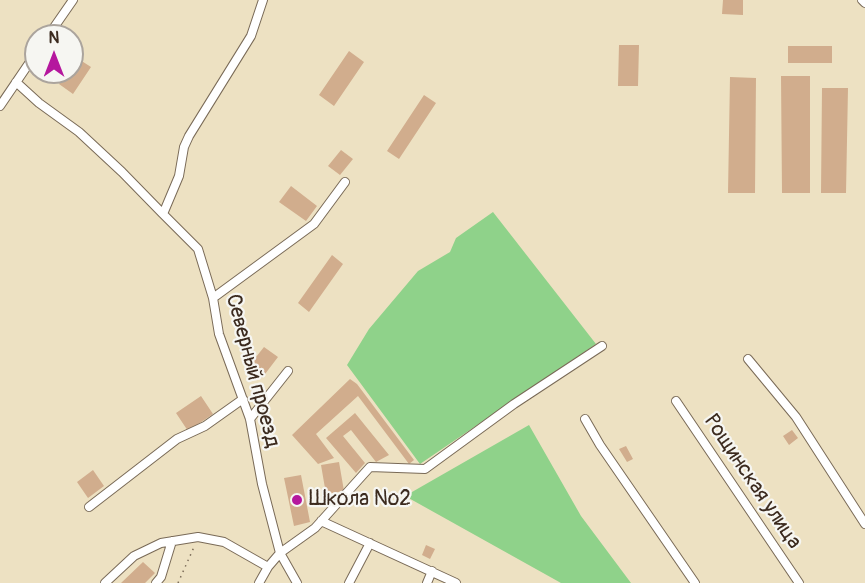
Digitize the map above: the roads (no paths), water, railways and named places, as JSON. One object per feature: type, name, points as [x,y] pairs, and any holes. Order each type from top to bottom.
[{"type":"street","points":[[56,24],[73,0]]},
{"type":"street","points":[[163,214],[179,176],[187,142],[251,36],[263,0]]},
{"type":"street","points":[[862,0],[865,3]]},
{"type":"street","points":[[0,106],[24,70]]},
{"type":"street","name":"Северный проезд","points":[[16,82],[39,103],[79,132],[198,249],[213,298],[219,334],[250,419],[262,484],[280,552],[297,583]]},
{"type":"street","points":[[213,298],[314,224],[345,182]]},
{"type":"street","points":[[259,583],[280,552],[315,528],[370,467],[425,469],[514,404],[602,346]]},
{"type":"street","points":[[748,359],[796,417],[865,524]]},
{"type":"street","points":[[250,419],[288,371]]},
{"type":"street","points":[[89,507],[177,439],[205,426],[243,399]]},
{"type":"street","name":"Рощинская улица","points":[[676,401],[799,583]]},
{"type":"street","points":[[585,419],[600,445],[695,583]]},
{"type":"street","points":[[321,521],[456,583]]},
{"type":"street","points":[[105,583],[135,556],[161,543],[198,537],[225,542],[268,567]]},
{"type":"street","points":[[156,583],[161,577],[172,541]]},
{"type":"street","points":[[349,583],[370,543]]},
{"type":"street","points":[[427,583],[432,572]]},
{"type":"place","name":"Школа №2","points":[[297,500]]}]
